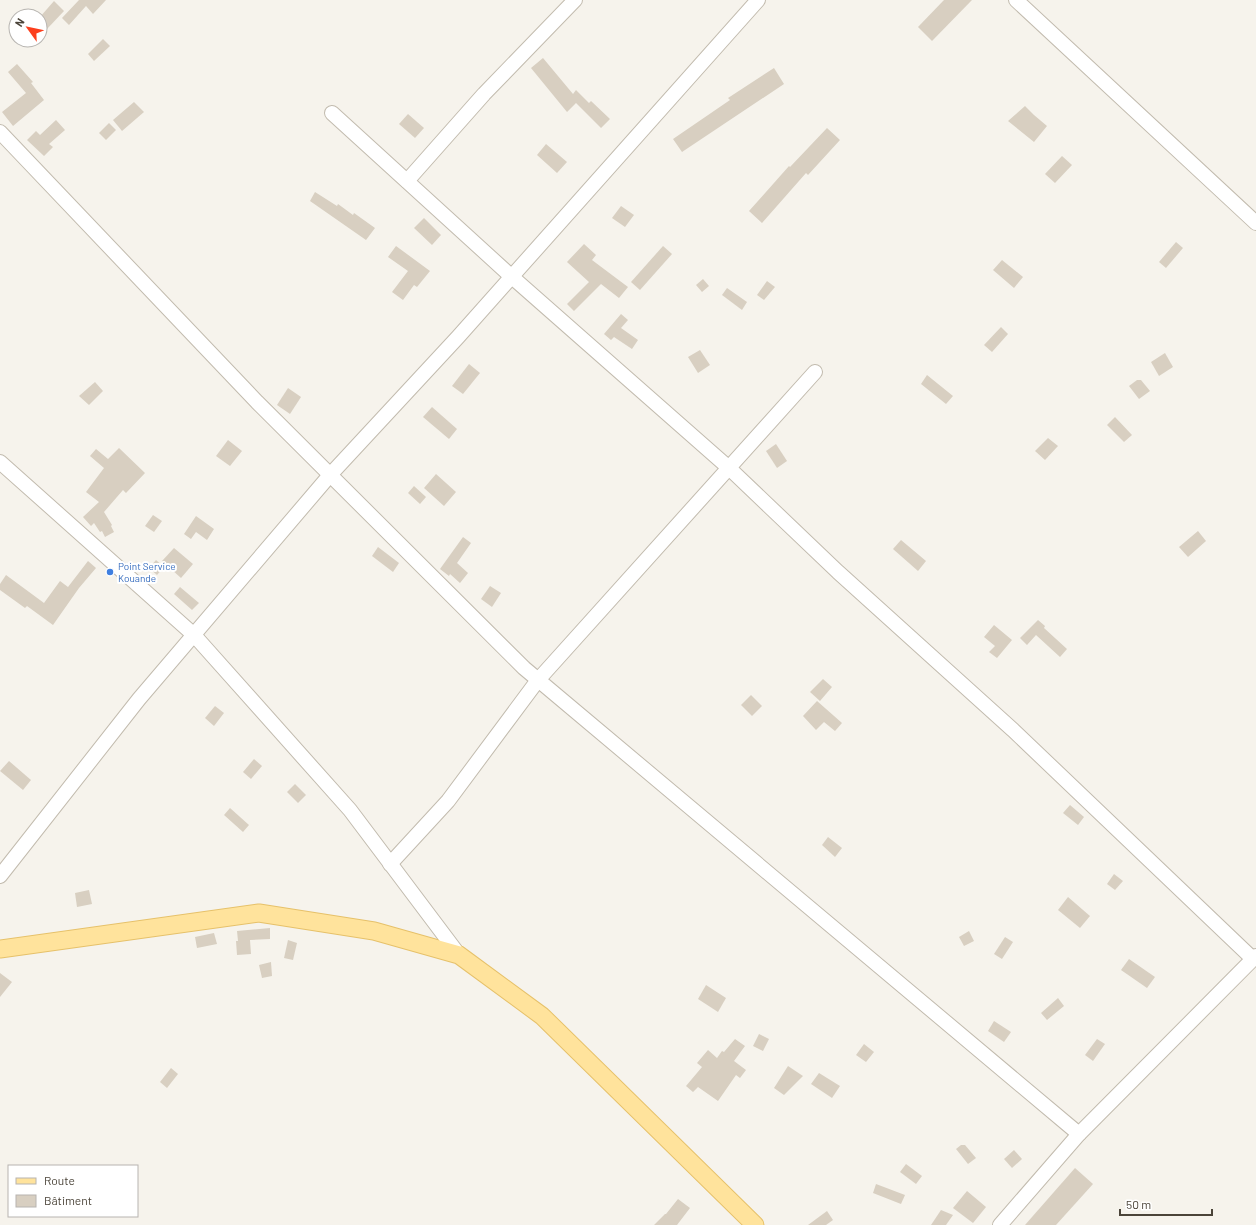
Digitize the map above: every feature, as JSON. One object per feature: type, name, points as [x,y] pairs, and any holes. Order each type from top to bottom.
[{"type":"main road","points":[[0,948],[259,913],[374,931],[459,955],[542,1016],[755,1225]]},
{"type":"street","points":[[407,181],[484,94],[575,0]]},
{"type":"street","points":[[0,876],[139,699],[330,475],[512,276],[758,0]]},
{"type":"street","points":[[1016,0],[1256,223]]},
{"type":"street","points":[[332,113],[512,276],[729,468],[838,572],[1013,730],[1255,958],[1079,1134],[1000,1225]]},
{"type":"street","points":[[0,132],[257,402],[519,663],[1079,1134]]},
{"type":"street","points":[[390,864],[448,801],[538,680],[816,372]]},
{"type":"street","points":[[0,462],[194,635],[350,810],[459,955]]},
{"type":"building","points":[[79,0],[106,0],[93,14],[86,6],[69,25],[62,18]]},
{"type":"building","points":[[944,0],[972,0],[932,41],[918,27]]},
{"type":"building","points":[[54,1],[64,11],[48,28],[48,8]]},
{"type":"building","points":[[103,39],[110,46],[94,61],[88,54]]},
{"type":"building","points":[[543,58],[573,94],[576,90],[589,103],[591,101],[610,119],[601,128],[576,103],[567,112],[531,68]]},
{"type":"building","points":[[17,64],[33,82],[31,83],[44,100],[13,126],[2,112],[26,93],[8,72]]},
{"type":"building","points":[[774,68],[784,84],[682,152],[673,139],[730,100],[728,98]]},
{"type":"building","points":[[134,102],[144,112],[122,131],[113,120]]},
{"type":"building","points":[[1025,106],[1047,126],[1034,142],[1008,121]]},
{"type":"building","points":[[408,114],[424,128],[415,138],[399,124]]},
{"type":"building","points":[[56,120],[65,130],[49,144],[53,147],[44,156],[27,140],[36,131],[40,135]]},
{"type":"building","points":[[109,123],[116,130],[106,140],[99,133]]},
{"type":"building","points":[[827,128],[840,140],[808,175],[806,173],[762,223],[749,211],[789,166],[790,167]]},
{"type":"building","points":[[546,144],[567,162],[557,173],[537,155]]},
{"type":"building","points":[[1062,156],[1072,165],[1055,183],[1045,174]]},
{"type":"building","points":[[315,192],[337,206],[338,204],[353,215],[354,213],[375,228],[366,240],[310,201]]},
{"type":"building","points":[[621,206],[634,215],[625,227],[612,218]]},
{"type":"building","points":[[424,218],[441,235],[432,245],[414,228]]},
{"type":"building","points":[[1176,242],[1183,248],[1166,268],[1159,262]]},
{"type":"building","points":[[584,244],[596,255],[592,260],[628,287],[619,298],[601,284],[574,311],[567,304],[589,282],[567,262]]},
{"type":"building","points":[[396,246],[430,271],[417,287],[414,285],[403,300],[392,292],[408,271],[388,257]]},
{"type":"building","points":[[663,246],[672,254],[640,290],[631,282]]},
{"type":"building","points":[[1002,260],[1023,277],[1014,288],[993,270]]},
{"type":"building","points":[[703,279],[709,286],[702,292],[696,285]]},
{"type":"building","points":[[767,281],[775,287],[764,300],[757,295]]},
{"type":"building","points":[[727,288],[747,302],[742,310],[722,295]]},
{"type":"building","points":[[621,314],[628,320],[621,328],[638,340],[632,349],[614,337],[611,340],[604,334]]},
{"type":"building","points":[[1001,327],[1008,334],[992,352],[984,345]]},
{"type":"building","points":[[700,350],[710,365],[698,373],[688,357]]},
{"type":"building","points":[[1165,353],[1173,367],[1159,376],[1151,362]]},
{"type":"building","points":[[469,364],[480,373],[463,394],[452,386]]},
{"type":"building","points":[[927,375],[953,396],[946,404],[921,384]]},
{"type":"building","points":[[1137,380],[1141,380],[1150,391],[1139,399],[1129,386]]},
{"type":"building","points":[[95,382],[103,391],[89,405],[79,396]]},
{"type":"building","points":[[288,388],[301,397],[290,414],[277,405]]},
{"type":"building","points":[[432,407],[457,429],[449,439],[423,417]]},
{"type":"building","points":[[1115,417],[1132,435],[1124,442],[1107,425]]},
{"type":"building","points":[[1048,438],[1058,446],[1045,460],[1035,451]]},
{"type":"building","points":[[228,440],[242,451],[230,466],[216,456]]},
{"type":"building","points":[[776,444],[787,461],[777,468],[766,451]]},
{"type":"building","points":[[119,448],[145,473],[126,493],[123,490],[104,512],[112,525],[111,526],[114,532],[105,537],[102,531],[100,532],[94,523],[91,526],[83,517],[99,502],[86,492],[104,468],[90,456],[96,449],[108,459]]},
{"type":"building","points":[[436,474],[456,492],[444,506],[424,488]]},
{"type":"building","points":[[414,486],[426,497],[420,504],[408,493]]},
{"type":"building","points":[[153,515],[162,521],[154,532],[145,526]]},
{"type":"building","points":[[196,516],[214,529],[207,540],[196,532],[191,539],[184,534]]},
{"type":"building","points":[[1198,531],[1206,541],[1188,557],[1179,547]]},
{"type":"building","points":[[463,537],[471,543],[457,563],[468,573],[460,583],[450,574],[449,576],[440,569]]},
{"type":"building","points":[[901,540],[926,561],[918,571],[893,549]]},
{"type":"building","points":[[378,547],[399,563],[393,572],[372,556]]},
{"type":"building","points":[[174,548],[193,564],[181,578],[162,561]]},
{"type":"building","points":[[156,560],[164,567],[157,575],[149,568]]},
{"type":"building","points":[[88,561],[96,568],[79,588],[53,625],[27,606],[25,608],[0,590],[0,584],[6,575],[44,603],[60,581],[68,587]]},
{"type":"building","points":[[490,586],[501,593],[492,607],[481,599]]},
{"type":"building","points":[[180,587],[199,603],[192,610],[174,594]]},
{"type":"building","points":[[1038,620],[1045,626],[1044,628],[1067,649],[1060,657],[1036,635],[1027,645],[1020,638]]},
{"type":"building","points":[[994,625],[1012,640],[997,658],[989,652],[995,646],[984,637]]},
{"type":"building","points":[[823,679],[832,687],[820,701],[810,692]]},
{"type":"building","points":[[751,695],[762,706],[752,716],[741,705]]},
{"type":"building","points":[[817,701],[842,723],[835,731],[824,722],[816,730],[803,716]]},
{"type":"building","points":[[215,706],[224,713],[214,726],[205,718]]},
{"type":"building","points":[[254,759],[262,766],[251,779],[243,772]]},
{"type":"building","points":[[9,761],[31,780],[23,790],[0,771]]},
{"type":"building","points":[[295,784],[306,795],[298,803],[287,792]]},
{"type":"building","points":[[1070,805],[1084,817],[1078,825],[1063,813]]},
{"type":"building","points":[[230,808],[249,825],[243,832],[224,815]]},
{"type":"building","points":[[828,837],[842,848],[835,857],[822,845]]},
{"type":"building","points":[[1114,874],[1123,881],[1115,890],[1107,884]]},
{"type":"building","points":[[89,890],[92,904],[77,907],[75,893]]},
{"type":"building","points":[[1068,897],[1090,916],[1080,928],[1058,910]]},
{"type":"building","points":[[270,928],[270,939],[250,940],[251,954],[237,955],[237,931]]},
{"type":"building","points":[[969,931],[974,941],[964,946],[959,937]]},
{"type":"building","points":[[214,933],[217,944],[197,948],[195,937]]},
{"type":"building","points":[[1005,937],[1013,942],[1002,959],[994,954]]},
{"type":"building","points":[[288,940],[297,943],[293,960],[284,958]]},
{"type":"building","points":[[1129,959],[1155,977],[1147,988],[1121,970]]},
{"type":"building","points":[[271,962],[272,976],[262,978],[259,965]]},
{"type":"building","points":[[0,973],[12,982],[0,997]]},
{"type":"building","points":[[706,985],[726,998],[718,1012],[698,999]]},
{"type":"building","points":[[1058,998],[1064,1006],[1047,1020],[1041,1013]]},
{"type":"building","points":[[994,1021],[1011,1032],[1004,1042],[988,1031]]},
{"type":"building","points":[[759,1034],[769,1039],[763,1051],[753,1046]]},
{"type":"building","points":[[735,1039],[745,1046],[734,1061],[746,1070],[740,1078],[736,1075],[718,1101],[698,1087],[693,1092],[686,1086],[702,1067],[697,1063],[708,1050],[717,1058]]},
{"type":"building","points":[[1097,1039],[1105,1044],[1093,1061],[1085,1055]]},
{"type":"building","points":[[864,1044],[874,1052],[866,1062],[856,1055]]},
{"type":"building","points":[[788,1066],[803,1076],[784,1095],[774,1088]]},
{"type":"building","points":[[171,1068],[178,1074],[167,1088],[160,1082]]},
{"type":"building","points":[[819,1073],[840,1086],[832,1098],[811,1084]]},
{"type":"building","points":[[961,1145],[965,1145],[976,1158],[968,1164],[956,1149]]},
{"type":"building","points":[[1014,1150],[1022,1159],[1012,1168],[1004,1159]]},
{"type":"building","points":[[906,1164],[922,1176],[916,1184],[900,1172]]},
{"type":"building","points":[[1075,1168],[1093,1184],[1056,1225],[1025,1225]]},
{"type":"building","points":[[876,1184],[905,1195],[901,1204],[873,1193]]},
{"type":"building","points":[[967,1191],[986,1207],[973,1223],[953,1208]]},
{"type":"building","points":[[678,1199],[690,1208],[677,1225],[654,1225],[666,1214]]},
{"type":"building","points":[[941,1210],[953,1215],[946,1225],[931,1225]]},
{"type":"building","points":[[827,1211],[833,1220],[826,1225],[808,1225]]},
{"type":"place","name":"Point Service Kouande","points":[[110,572]]}]
